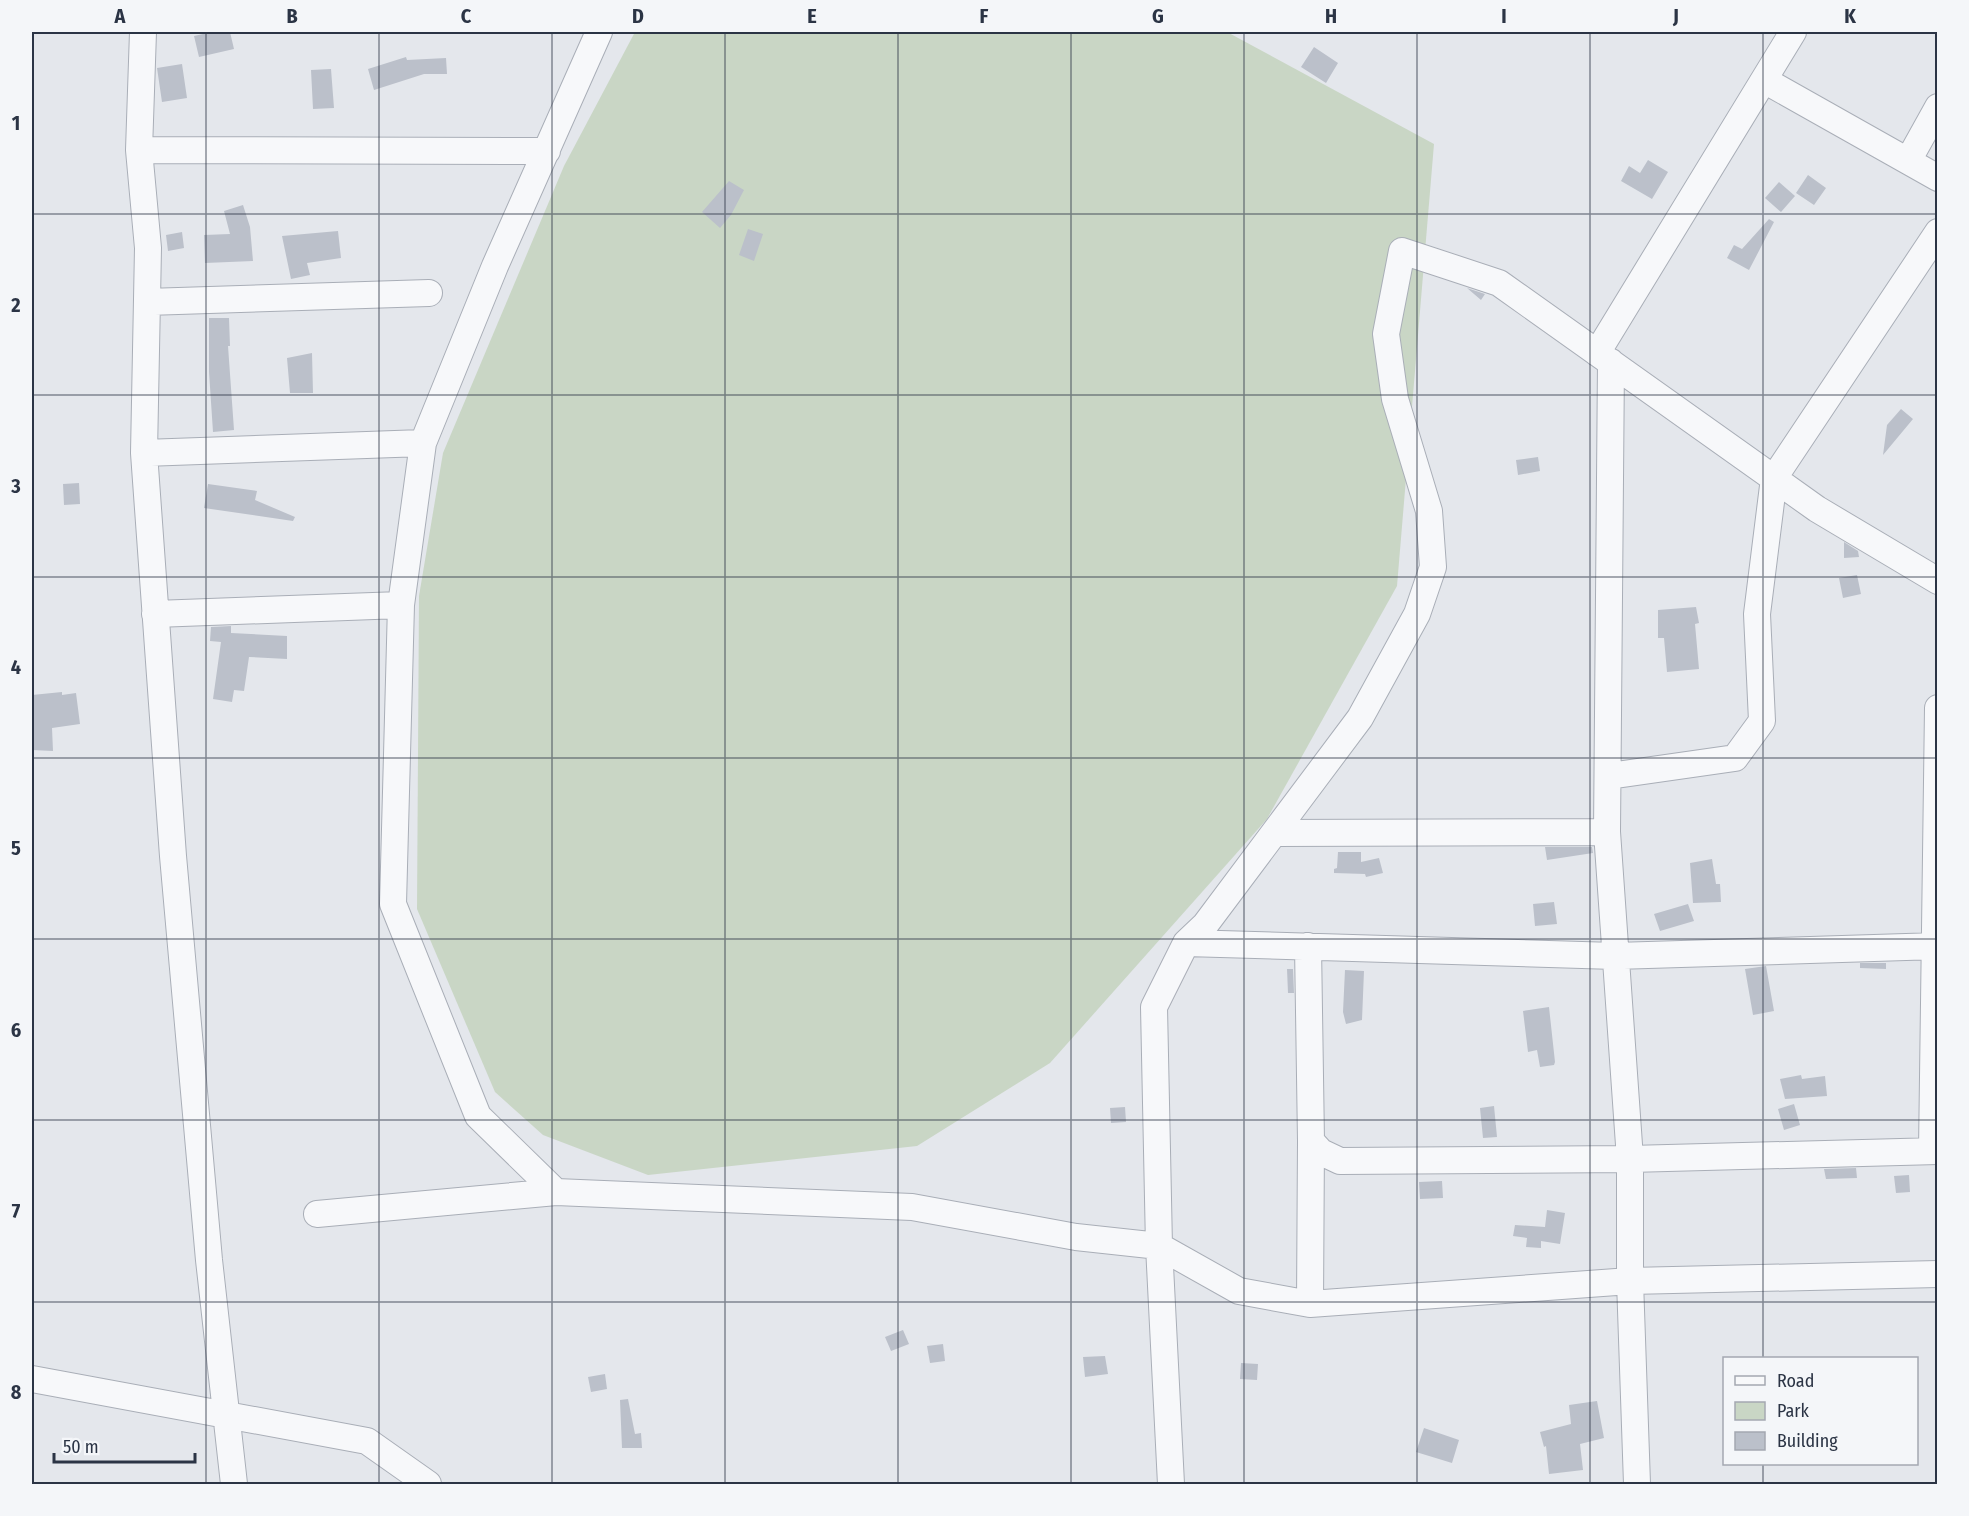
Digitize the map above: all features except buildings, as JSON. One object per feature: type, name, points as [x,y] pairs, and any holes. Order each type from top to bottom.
[{"type":"street","points":[[143,32],[139,150],[148,248],[144,453],[174,868],[209,1260],[234,1485]]},
{"type":"street","points":[[556,1192],[478,1116],[393,904],[401,604],[423,443],[495,267],[599,32]]},
{"type":"street","points":[[1637,1485],[1630,1281],[1630,1159],[1607,832],[1609,776],[1604,358],[1793,32]]},
{"type":"street","points":[[1764,80],[1938,178]]},
{"type":"street","points":[[1908,161],[1938,107]]},
{"type":"street","points":[[139,150],[547,150]]},
{"type":"street","points":[[1609,776],[1735,758],[1762,721],[1757,614],[1774,478],[1938,232]]},
{"type":"street","points":[[1171,1485],[1159,1246],[1154,1006],[1186,942],[1205,925],[1360,718],[1418,614],[1433,567],[1429,511],[1395,399],[1386,334],[1402,251],[1499,283],[1817,509],[1938,581]]},
{"type":"street","points":[[147,302],[429,293]]},
{"type":"street","points":[[144,453],[423,443]]},
{"type":"street","points":[[156,614],[401,604]]},
{"type":"street","points":[[1311,1141],[1321,1152],[1340,1161],[1630,1159],[1935,1151],[1938,708]]},
{"type":"street","points":[[1274,833],[1607,832]]},
{"type":"street","points":[[1186,942],[1616,956],[1936,946]]},
{"type":"street","points":[[1308,946],[1311,1141],[1310,1304]]},
{"type":"street","points":[[316,1214],[556,1192],[912,1207],[1076,1237],[1159,1246],[1239,1291],[1310,1304],[1630,1281],[1938,1274]]},
{"type":"street","points":[[32,1379],[367,1441],[428,1485]]},
{"type":"green space","points":[[635,32],[1227,32],[1434,144],[1397,586],[1267,819],[1050,1063],[917,1146],[648,1175],[543,1135],[495,1092],[417,909],[419,596],[443,453],[564,166]]}]
